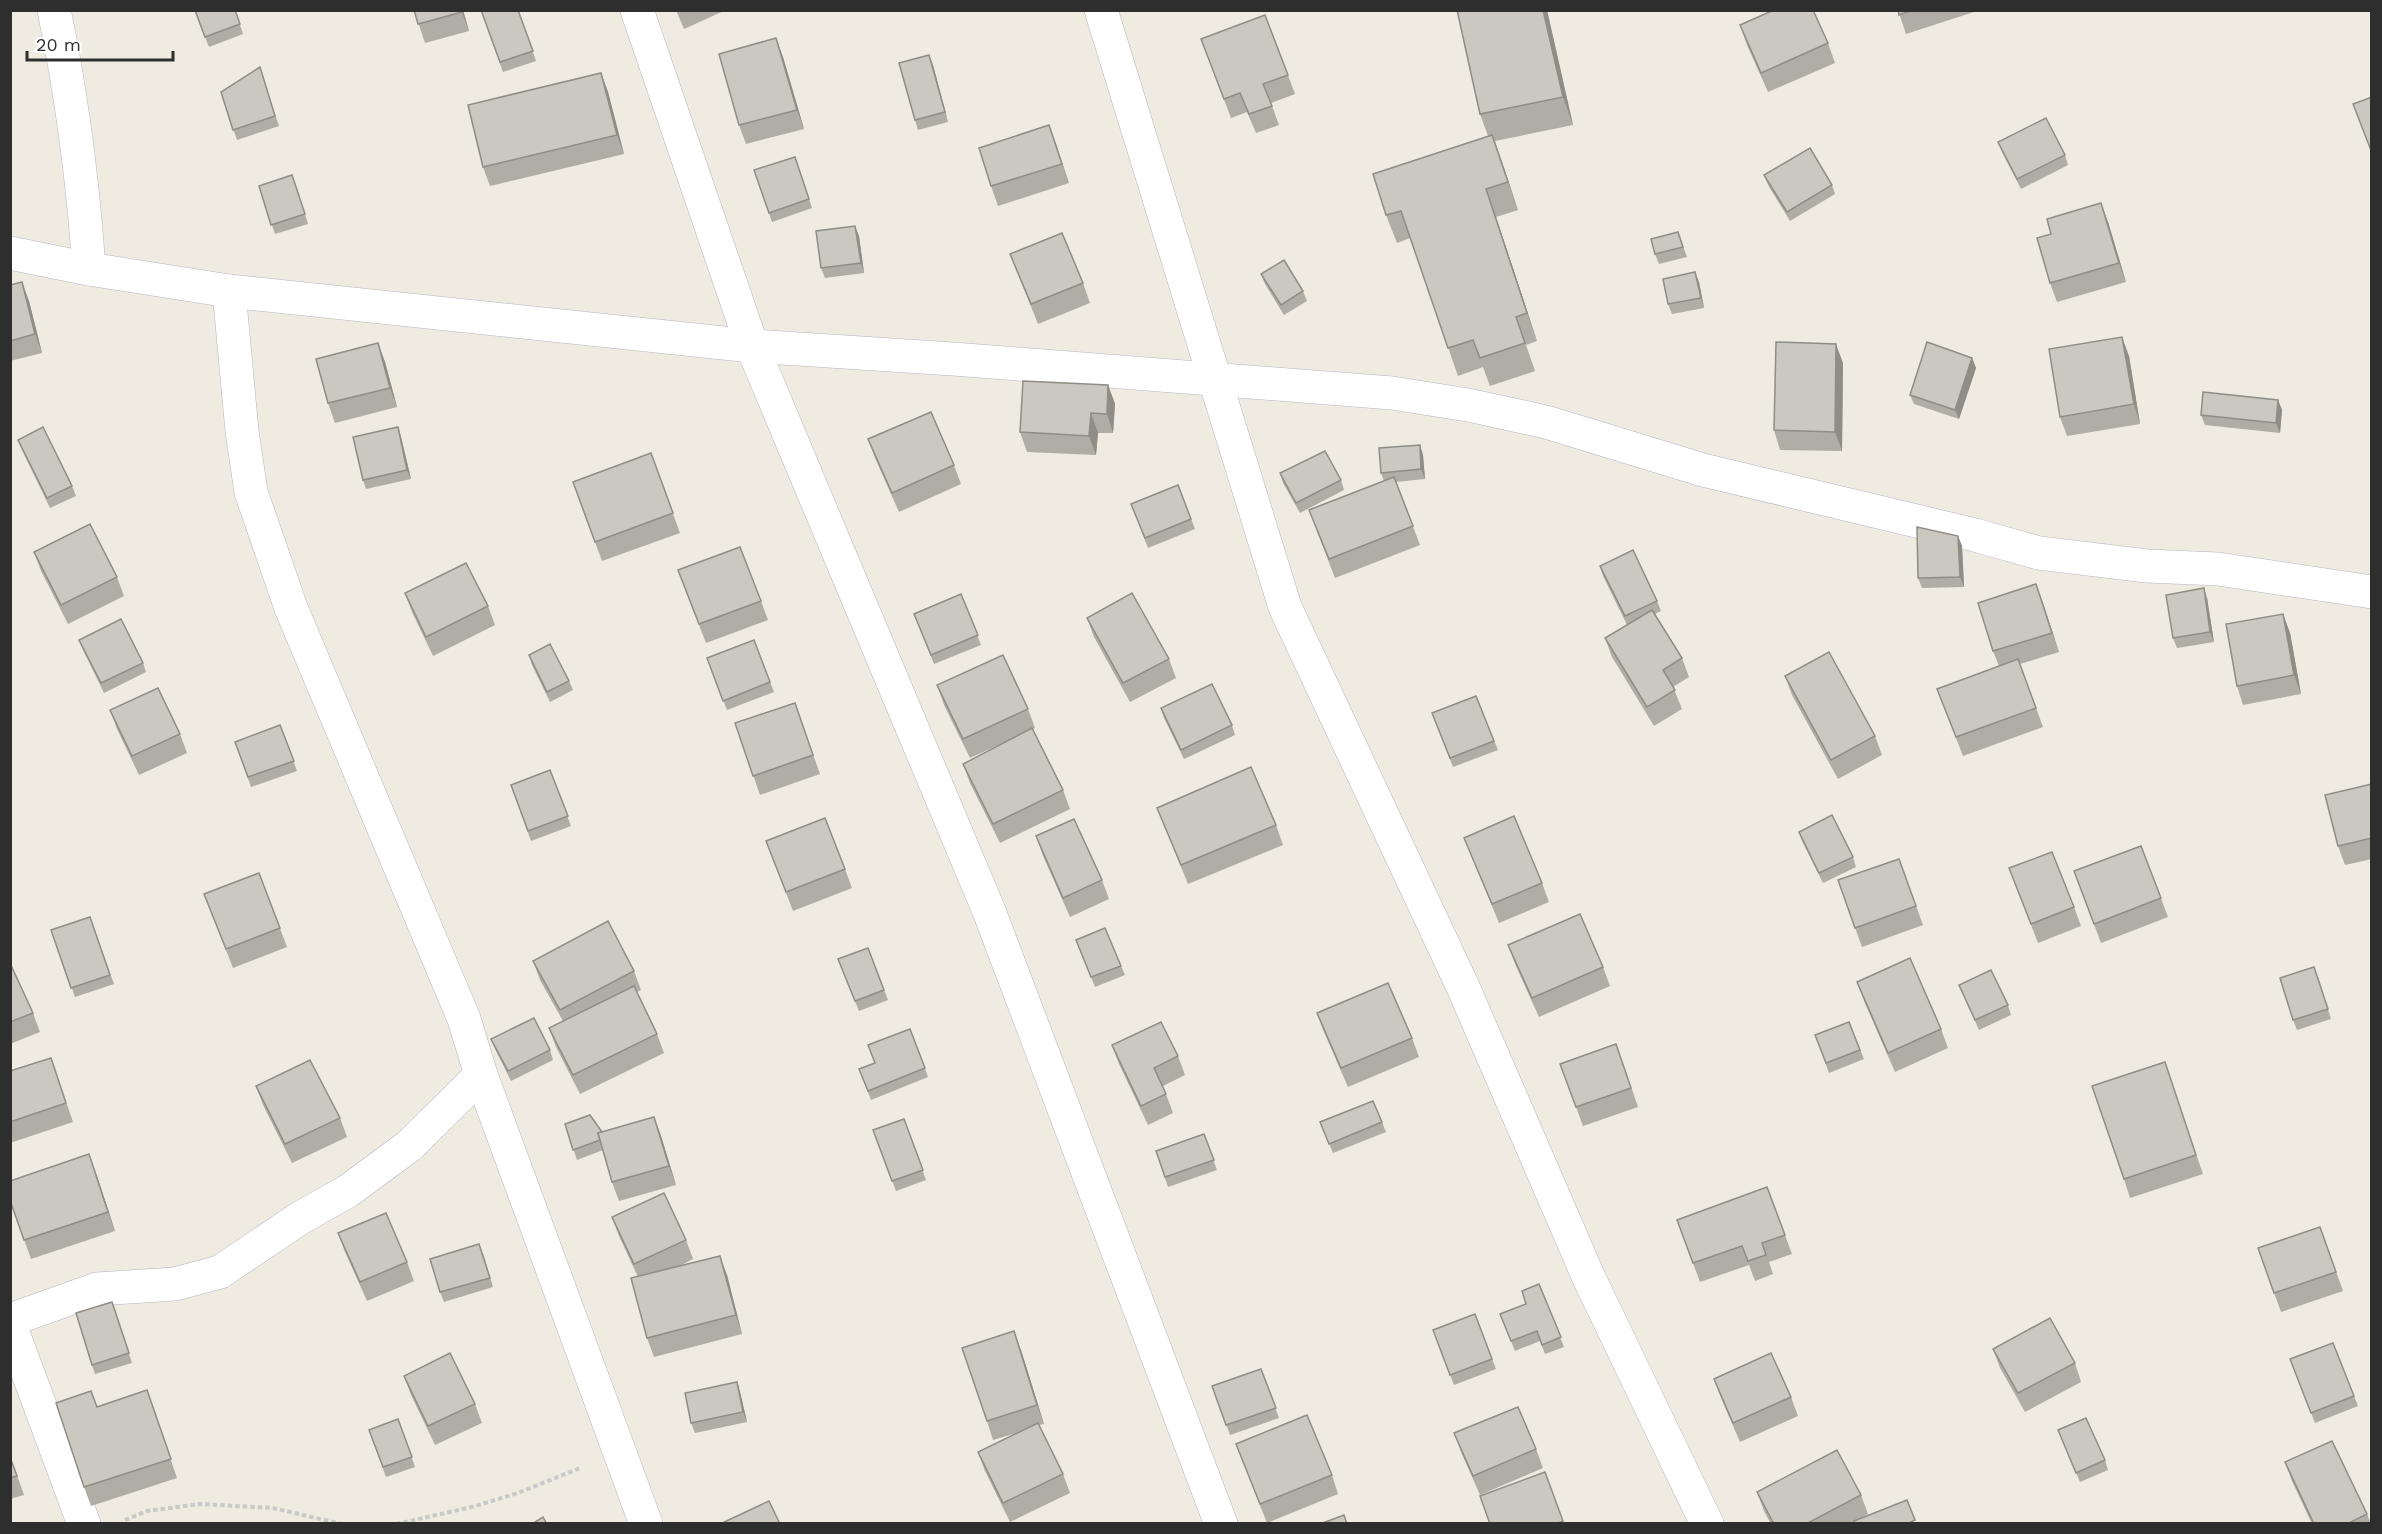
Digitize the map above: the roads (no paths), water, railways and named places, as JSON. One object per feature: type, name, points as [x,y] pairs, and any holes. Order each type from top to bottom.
[{"type":"street","points":[[54,10],[67,75],[83,187],[89,269]]},
{"type":"street","points":[[637,10],[752,345],[989,911],[1221,1524]]},
{"type":"street","points":[[1101,10],[1285,607],[1463,987],[1589,1278],[1707,1524]]},
{"type":"street","points":[[10,253],[89,269],[229,291],[752,345],[1392,393],[1468,405],[1546,422],[1704,470],[2039,552],[2147,566],[2218,569],[2372,592]]},
{"type":"street","points":[[229,291],[242,431],[251,492],[291,608],[464,1019],[481,1075],[646,1524]]},
{"type":"street","points":[[84,1524],[10,1322],[97,1289],[175,1284],[220,1272],[300,1218],[348,1191],[409,1146],[481,1075]]}]
